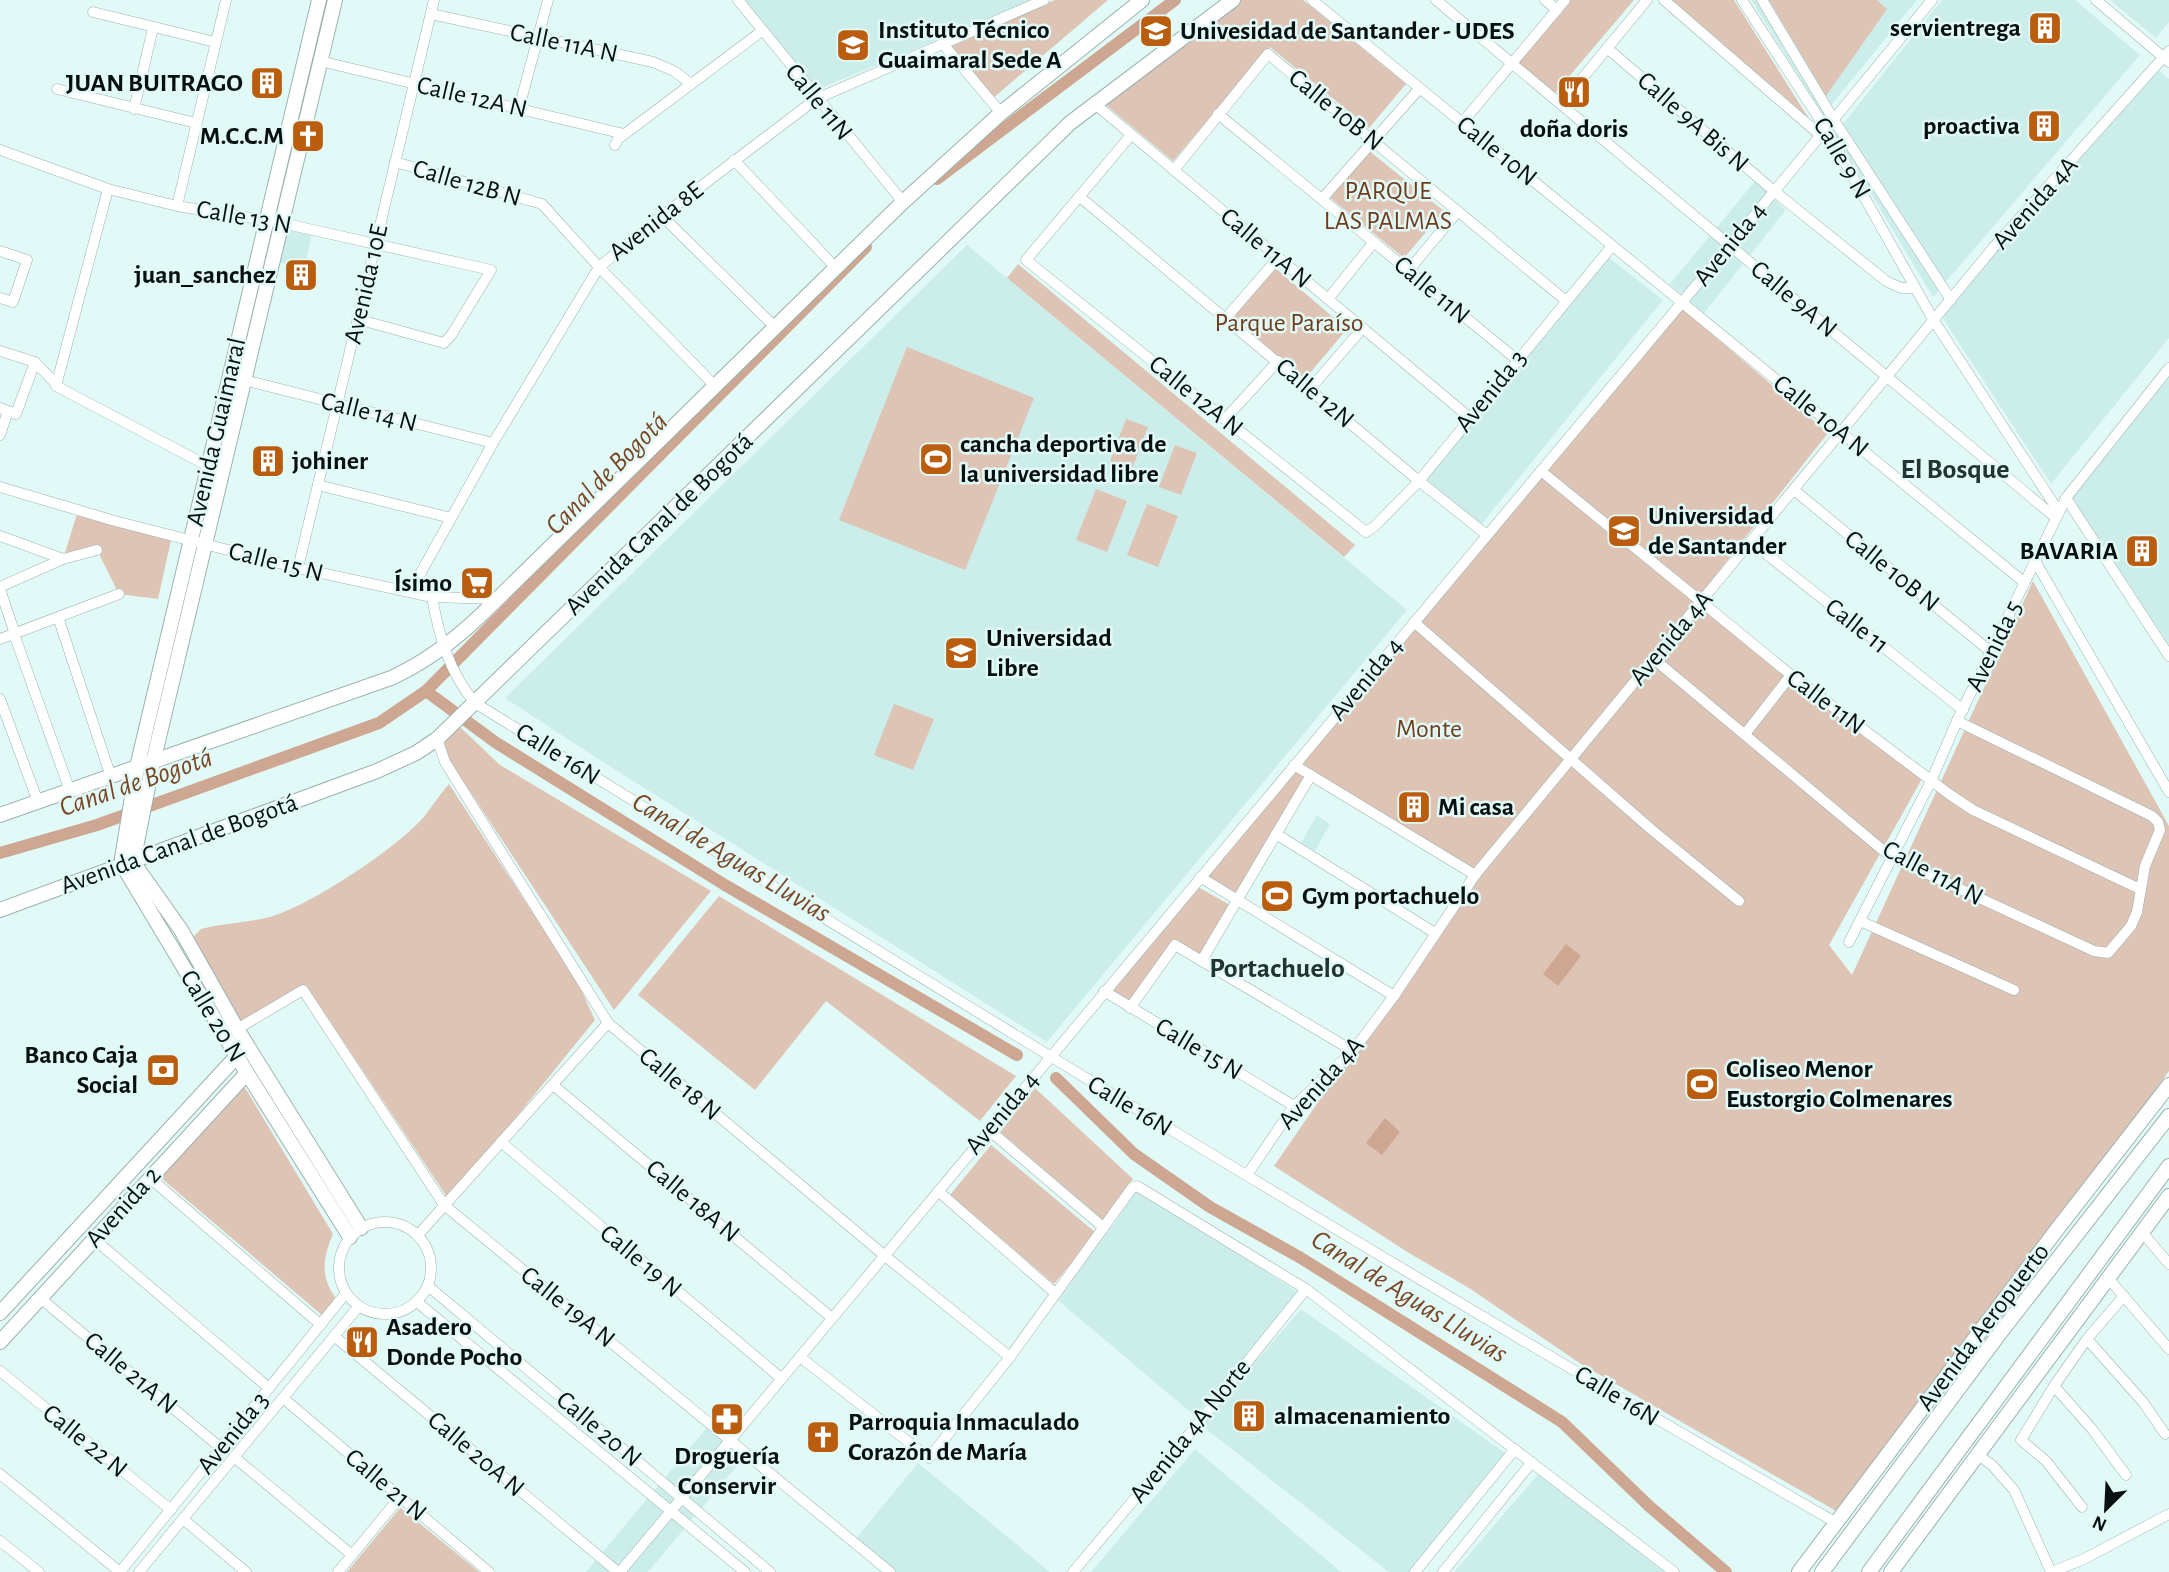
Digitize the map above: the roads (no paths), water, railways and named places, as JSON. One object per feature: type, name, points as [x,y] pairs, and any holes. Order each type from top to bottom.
[{"type":"street","points":[[177,206],[226,0]]},
{"type":"street","name":"Avenida Guaimaral","points":[[198,542],[208,466],[319,0]]},
{"type":"street","name":"Avenida Guaimaral","points":[[128,859],[144,771],[198,542],[244,380],[335,0]]},
{"type":"street","name":"Avenida 10E","points":[[298,568],[434,0]]},
{"type":"street","points":[[519,108],[548,0]]},
{"type":"street","name":"Calle 11N","points":[[738,0],[816,99],[903,202]]},
{"type":"street","name":"Avenida 8E","points":[[410,593],[493,443],[599,267],[816,99],[1044,0]]},
{"type":"street","points":[[0,815],[111,776],[144,771],[446,655],[498,599],[903,202],[1001,113],[1142,0]]},
{"type":"street","name":"Avenida Canal de Bogotá","points":[[0,910],[128,859],[376,771],[416,753],[442,734],[470,703],[1060,133],[1233,0]]},
{"type":"street","name":"Calle 10N","points":[[1312,0],[1682,302]]},
{"type":"street","name":"Calle 9A N","points":[[1436,0],[1888,377],[2058,515]]},
{"type":"street","points":[[1545,0],[1557,10]]},
{"type":"street","points":[[1462,123],[1565,0]]},
{"type":"street","points":[[1561,104],[1647,0]]},
{"type":"street","points":[[1664,0],[1823,132]]},
{"type":"street","name":"Calle 9 N","points":[[1742,0],[1934,321],[2058,515]]},
{"type":"street","name":"Calle 9 N","points":[[1762,0],[1834,120],[1951,300]]},
{"type":"street","name":"Avenida 4","points":[[619,1572],[1933,0]]},
{"type":"street","points":[[2096,0],[2167,57]]},
{"type":"street","points":[[93,12],[215,42]]},
{"type":"street","name":"Calle 11A N","points":[[431,14],[653,62],[674,71],[691,84]]},
{"type":"street","points":[[134,109],[153,28]]},
{"type":"street","points":[[615,145],[624,134],[762,31]]},
{"type":"street","points":[[943,44],[1001,113]]},
{"type":"street","name":"Calle 9A Bis N","points":[[1608,48],[1774,191],[1894,286],[1915,288]]},
{"type":"street","name":"Calle 10B N","points":[[1218,114],[1268,54],[1565,300]]},
{"type":"street","name":"Avenida 4A","points":[[1247,1175],[1294,1107],[1353,1051],[1394,996],[1475,874],[1993,248],[2167,57]]},
{"type":"street","name":"Calle 12A N","points":[[320,61],[624,134]]},
{"type":"street","points":[[57,89],[196,124]]},
{"type":"street","points":[[1322,199],[1419,89]]},
{"type":"street","name":"Calle 11A N","points":[[1095,104],[1469,417]]},
{"type":"street","points":[[1174,170],[1218,114]]},
{"type":"street","name":"Calle 11N","points":[[1218,114],[1517,359]]},
{"type":"street","points":[[1080,197],[1131,135]]},
{"type":"street","name":"Calle 13 N","points":[[0,150],[108,189],[177,206],[282,223],[491,270],[444,343],[357,319]]},
{"type":"street","points":[[734,160],[836,268]]},
{"type":"street","name":"Calle 12B N","points":[[395,162],[542,204],[714,385]]},
{"type":"street","points":[[56,385],[108,189]]},
{"type":"street","name":"Calle 12A N","points":[[1080,197],[1026,260],[1366,532]]},
{"type":"street","name":"Calle 12N","points":[[1080,197],[1487,535]]},
{"type":"street","points":[[1409,270],[1458,211]]},
{"type":"street","points":[[662,216],[775,327]]},
{"type":"street","points":[[1328,299],[1374,242]]},
{"type":"street","name":"Avenida 3","points":[[1366,532],[1419,481],[1612,246]]},
{"type":"street","points":[[0,251],[27,260],[13,302],[0,298]]},
{"type":"street","points":[[1226,318],[1278,258]]},
{"type":"street","name":"Calle 10A N","points":[[1682,302],[2025,583]]},
{"type":"street","points":[[1310,388],[1362,329]]},
{"type":"street","points":[[0,351],[35,362],[56,385],[208,466]]},
{"type":"street","points":[[1225,419],[1278,361]]},
{"type":"street","points":[[0,435],[4,410],[16,414],[35,362]]},
{"type":"street","name":"Avenida 5","points":[[1849,942],[1931,781],[2066,498],[2169,368]]},
{"type":"street","name":"Calle 14 N","points":[[244,380],[493,443]]},
{"type":"street","name":"Calle 11N","points":[[1541,471],[1791,675],[1931,781],[1973,810],[2140,889]]},
{"type":"street","points":[[318,485],[451,518]]},
{"type":"street","name":"Calle 15 N","points":[[0,487],[298,568],[432,597],[498,599]]},
{"type":"street","name":"Calle 10B N","points":[[1794,490],[1991,652]]},
{"type":"street","points":[[2066,498],[2169,656]]},
{"type":"street","points":[[0,536],[63,559]]},
{"type":"street","name":"Calle 11","points":[[1751,542],[1963,710]]},
{"type":"street","points":[[70,791],[0,588],[63,559],[97,550]]},
{"type":"street","points":[[2035,561],[2169,792]]},
{"type":"street","points":[[0,639],[119,594]]},
{"type":"street","points":[[432,597],[446,655]]},
{"type":"street","points":[[58,617],[111,776]]},
{"type":"street","points":[[1414,622],[1738,901]]},
{"type":"street","name":"Calle 16N","points":[[446,655],[470,703],[1048,1057],[1620,1399],[1835,1522]]},
{"type":"street","name":"Calle 11A N","points":[[1654,659],[1891,857],[2100,954],[2108,953],[2131,926],[2137,912],[2140,889]]},
{"type":"street","points":[[1745,734],[1791,675]]},
{"type":"street","points":[[0,699],[38,802]]},
{"type":"street","points":[[1958,721],[2152,816],[2158,822],[2160,830],[2145,866],[2140,889]]},
{"type":"street","name":"Calle 18 N","points":[[442,734],[446,761],[608,1023],[885,1256],[1010,1357]]},
{"type":"street","points":[[1294,765],[1475,874]]},
{"type":"street","points":[[1202,960],[1311,775]]},
{"type":"street","points":[[1276,834],[1435,933]]},
{"type":"street","name":"Calle 20 N","points":[[128,859],[181,930],[355,1232]]},
{"type":"street","name":"Calle 20 N","points":[[128,859],[247,1073],[355,1232]]},
{"type":"street","points":[[1200,877],[1394,996]]},
{"type":"street","points":[[1860,921],[2014,990]]},
{"type":"street","points":[[1130,1008],[1175,945],[1353,1051]]},
{"type":"street","name":"Calle 19A N","points":[[237,1029],[303,990],[444,1205],[890,1572]]},
{"type":"street","name":"Calle 15 N","points":[[1104,991],[1294,1107]]},
{"type":"street","points":[[418,1235],[608,1023]]},
{"type":"street","name":"Avenida 2","points":[[0,1313],[237,1056]]},
{"type":"street","name":"Avenida 2","points":[[0,1342],[247,1073]]},
{"type":"street","name":"Calle 18A N","points":[[553,1085],[832,1318]]},
{"type":"street","name":"Avenida Aeropuerto","points":[[1799,1572],[2169,1085]]},
{"type":"street","name":"Avenida Aeropuerto","points":[[1823,1571],[2000,1333],[2169,1116]]},
{"type":"street","points":[[989,1129],[1103,1227]]},
{"type":"street","name":"Calle 19 N","points":[[501,1142],[782,1379]]},
{"type":"street","name":"Avenida Aeropuerto","points":[[1869,1572],[2169,1166]]},
{"type":"street","points":[[149,1178],[321,1325]]},
{"type":"street","points":[[800,1357],[929,1458],[1010,1357],[1103,1227],[1132,1188],[1137,1186],[1307,1289],[1674,1572]]},
{"type":"street","points":[[938,1191],[1055,1293]]},
{"type":"street","points":[[1891,1572],[2169,1196]]},
{"type":"street","points":[[390,1221],[405,1226],[418,1235],[431,1259],[432,1273],[428,1286],[417,1302],[404,1310],[389,1314],[373,1312],[359,1306],[346,1293],[338,1264],[342,1250],[355,1232],[375,1222],[390,1221]]},
{"type":"street","points":[[2142,1232],[2169,1264]]},
{"type":"street","points":[[94,1239],[270,1388]]},
{"type":"street","points":[[2108,1278],[2169,1349]]},
{"type":"street","name":"Calle 20 N","points":[[428,1286],[770,1572]]},
{"type":"street","name":"Avenida 4A Norte","points":[[1073,1572],[1307,1289]]},
{"type":"street","name":"Avenida 3","points":[[120,1572],[346,1293]]},
{"type":"street","points":[[2082,1507],[2046,1461],[2021,1440],[2087,1339],[2124,1296]]},
{"type":"street","name":"Calle 21A N","points":[[40,1298],[221,1448]]},
{"type":"street","name":"Calle 20 N","points":[[417,1302],[744,1572]]},
{"type":"street","name":"Avenida 3","points":[[139,1572],[359,1306]]},
{"type":"street","points":[[1997,1308],[2000,1333]]},
{"type":"street","name":"Calle 20A N","points":[[334,1336],[619,1572]]},
{"type":"street","points":[[2087,1339],[2143,1402],[2165,1434]]},
{"type":"street","name":"Calle 22 N","points":[[0,1371],[171,1510]]},
{"type":"street","points":[[2054,1386],[2092,1429],[2126,1475]]},
{"type":"street","name":"Calle 21 N","points":[[283,1398],[489,1572]]},
{"type":"street","points":[[1415,1572],[1515,1450]]},
{"type":"street","points":[[1978,1455],[1992,1465],[2014,1490],[2052,1572],[2106,1548],[2169,1514]]},
{"type":"street","points":[[234,1457],[352,1555]]},
{"type":"street","points":[[1443,1572],[1532,1462]]},
{"type":"street","points":[[0,1474],[120,1572]]},
{"type":"street","points":[[338,1572],[400,1497]]},
{"type":"street","points":[[183,1519],[246,1572]]},
{"type":"street","points":[[0,1541],[38,1572]]},
{"type":"street","points":[[1823,1571],[1817,1548],[1841,1547]]},
{"type":"waterway","name":"Canal de Bogotá","points":[[937,179],[1175,0]]},
{"type":"waterway","name":"Canal de Bogotá","points":[[0,853],[97,825],[379,723],[426,691],[866,247]]},
{"type":"waterway","name":"Canal de Aguas Lluvias","points":[[426,691],[495,742],[725,885],[1017,1055]]},
{"type":"waterway","name":"Canal de Aguas Lluvias","points":[[1056,1078],[1134,1154],[1210,1207],[1301,1258],[1562,1422],[1649,1506],[1726,1572]]},
{"type":"place","name":"servientrega","points":[[2045,28]]},
{"type":"place","name":"Univesidad de Santander - UDES","points":[[1156,31]]},
{"type":"place","name":"Instituto Técnico Guaimaral Sede A","points":[[853,45]]},
{"type":"place","name":"JUAN BUITRAGO","points":[[267,83]]},
{"type":"place","name":"doña doris","points":[[1574,92]]},
{"type":"place","name":"proactiva","points":[[2044,126]]},
{"type":"place","name":"M.C.C.M","points":[[308,136]]},
{"type":"place","name":"juan_sanchez","points":[[301,275]]},
{"type":"place","name":"cancha deportiva de la universidad libre","points":[[936,459]]},
{"type":"place","name":"johiner","points":[[268,461]]},
{"type":"place","name":"Universidad de Santander","points":[[1624,531]]},
{"type":"place","name":"BAVARIA","points":[[2142,551]]},
{"type":"place","name":"Ísimo","points":[[477,583]]},
{"type":"place","name":"Universidad Libre","points":[[961,653]]},
{"type":"place","name":"Mi casa","points":[[1414,807]]},
{"type":"place","name":"Gym portachuelo","points":[[1277,896]]},
{"type":"place","name":"Banco Caja Social","points":[[163,1070]]},
{"type":"place","name":"Coliseo Menor Eustorgio Colmenares","points":[[1702,1084]]},
{"type":"place","name":"Asadero Donde Pocho","points":[[362,1342]]},
{"type":"place","name":"almacenamiento","points":[[1249,1416]]},
{"type":"place","name":"Droguería Conservir","points":[[727,1419]]},
{"type":"place","name":"Parroquia Inmaculado Corazón de María","points":[[823,1437]]},
{"type":"district","name":"El Bosque","points":[[1955,470]]},
{"type":"district","name":"Portachuelo","points":[[1277,969]]},
{"type":"park label","name":"PARQUE LAS PALMAS","points":[[1388,206]]},
{"type":"park label","name":"Parque Paraíso","points":[[1289,323]]},
{"type":"park label","name":"Monte","points":[[1429,729]]}]
